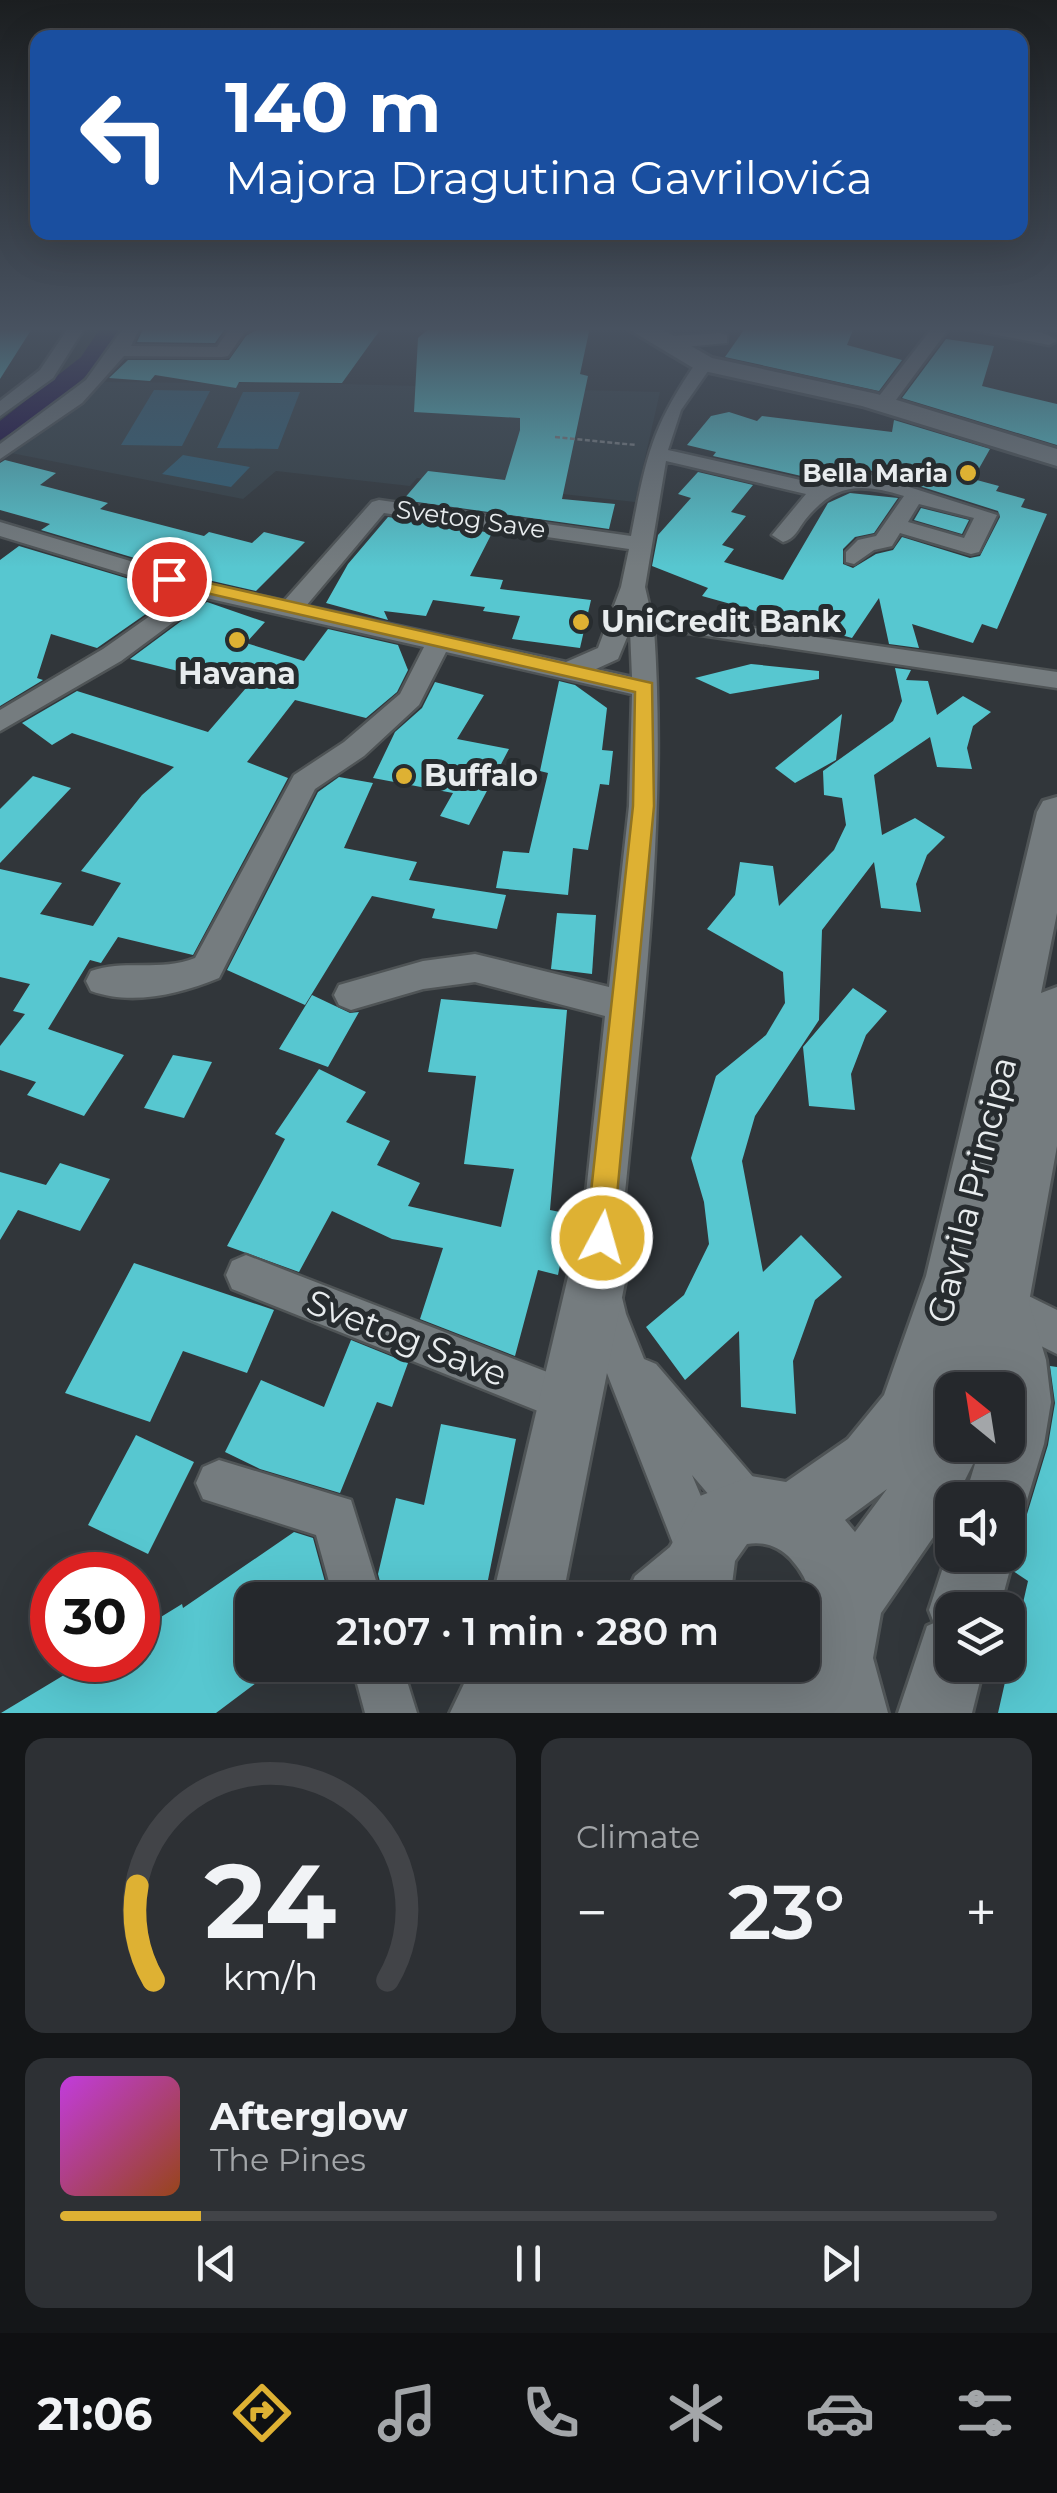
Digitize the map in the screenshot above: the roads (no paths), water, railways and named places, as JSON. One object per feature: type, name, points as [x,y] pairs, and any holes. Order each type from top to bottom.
[{"type":"main road","points":[[893,407],[1057,458]]},
{"type":"main road","points":[[957,428],[1057,468]]},
{"type":"main road","name":"Gavrila Principa","points":[[716,1558],[871,1462],[908,1414],[955,1276],[1023,983],[1056,816]]},
{"type":"main road","name":"Gavrila Principa","points":[[979,1372],[1000,1303],[1057,1008]]},
{"type":"main road","points":[[531,1582],[597,1276]]},
{"type":"main road","points":[[1000,1303],[1021,1367],[1022,1414],[1001,1482]]},
{"type":"main road","points":[[529,1692],[646,1680],[796,1695],[821,1683],[845,1659],[940,1462]]},
{"type":"main road","points":[[716,1558],[830,1552],[845,1659]]},
{"type":"main road","points":[[935,1713],[944,1682]]},
{"type":"street","points":[[0,454],[66,407]]},
{"type":"street","points":[[569,671],[609,653],[633,588],[658,450],[674,407]]},
{"type":"street","points":[[658,450],[817,490],[862,478],[986,516],[971,546],[895,525]]},
{"type":"street","points":[[783,535],[817,490]]},
{"type":"street","points":[[854,558],[870,543],[884,540],[914,496]]},
{"type":"street","name":"Svetog Save","points":[[290,609],[379,506],[639,544]]},
{"type":"street","points":[[0,529],[202,590],[645,688]]},
{"type":"street","points":[[633,588],[641,619],[645,688],[644,806],[597,1276],[619,1349],[716,1558]]},
{"type":"street","points":[[0,722],[112,655],[202,590]]},
{"type":"street","points":[[641,619],[1057,680]]},
{"type":"street","points":[[103,981],[175,980],[207,968],[304,782],[354,749],[410,699],[440,642]]},
{"type":"street","points":[[351,995],[439,971],[475,968],[545,989],[627,1006]]},
{"type":"street","name":"Svetog Save","points":[[246,1275],[568,1401]]},
{"type":"street","name":"Gavrila Principa","points":[[1000,1303],[1057,1333]]},
{"type":"street","points":[[619,1349],[674,1422],[716,1558]]},
{"type":"street","points":[[219,1483],[334,1517],[353,1582]]},
{"type":"street","points":[[382,1682],[391,1713]]},
{"type":"place","name":"Bella Maria","points":[[968,473]]},
{"type":"place","name":"UniCredit Bank","points":[[581,622]]},
{"type":"place","name":"Havana","points":[[237,640]]},
{"type":"place","name":"Buffalo","points":[[404,776]]}]
